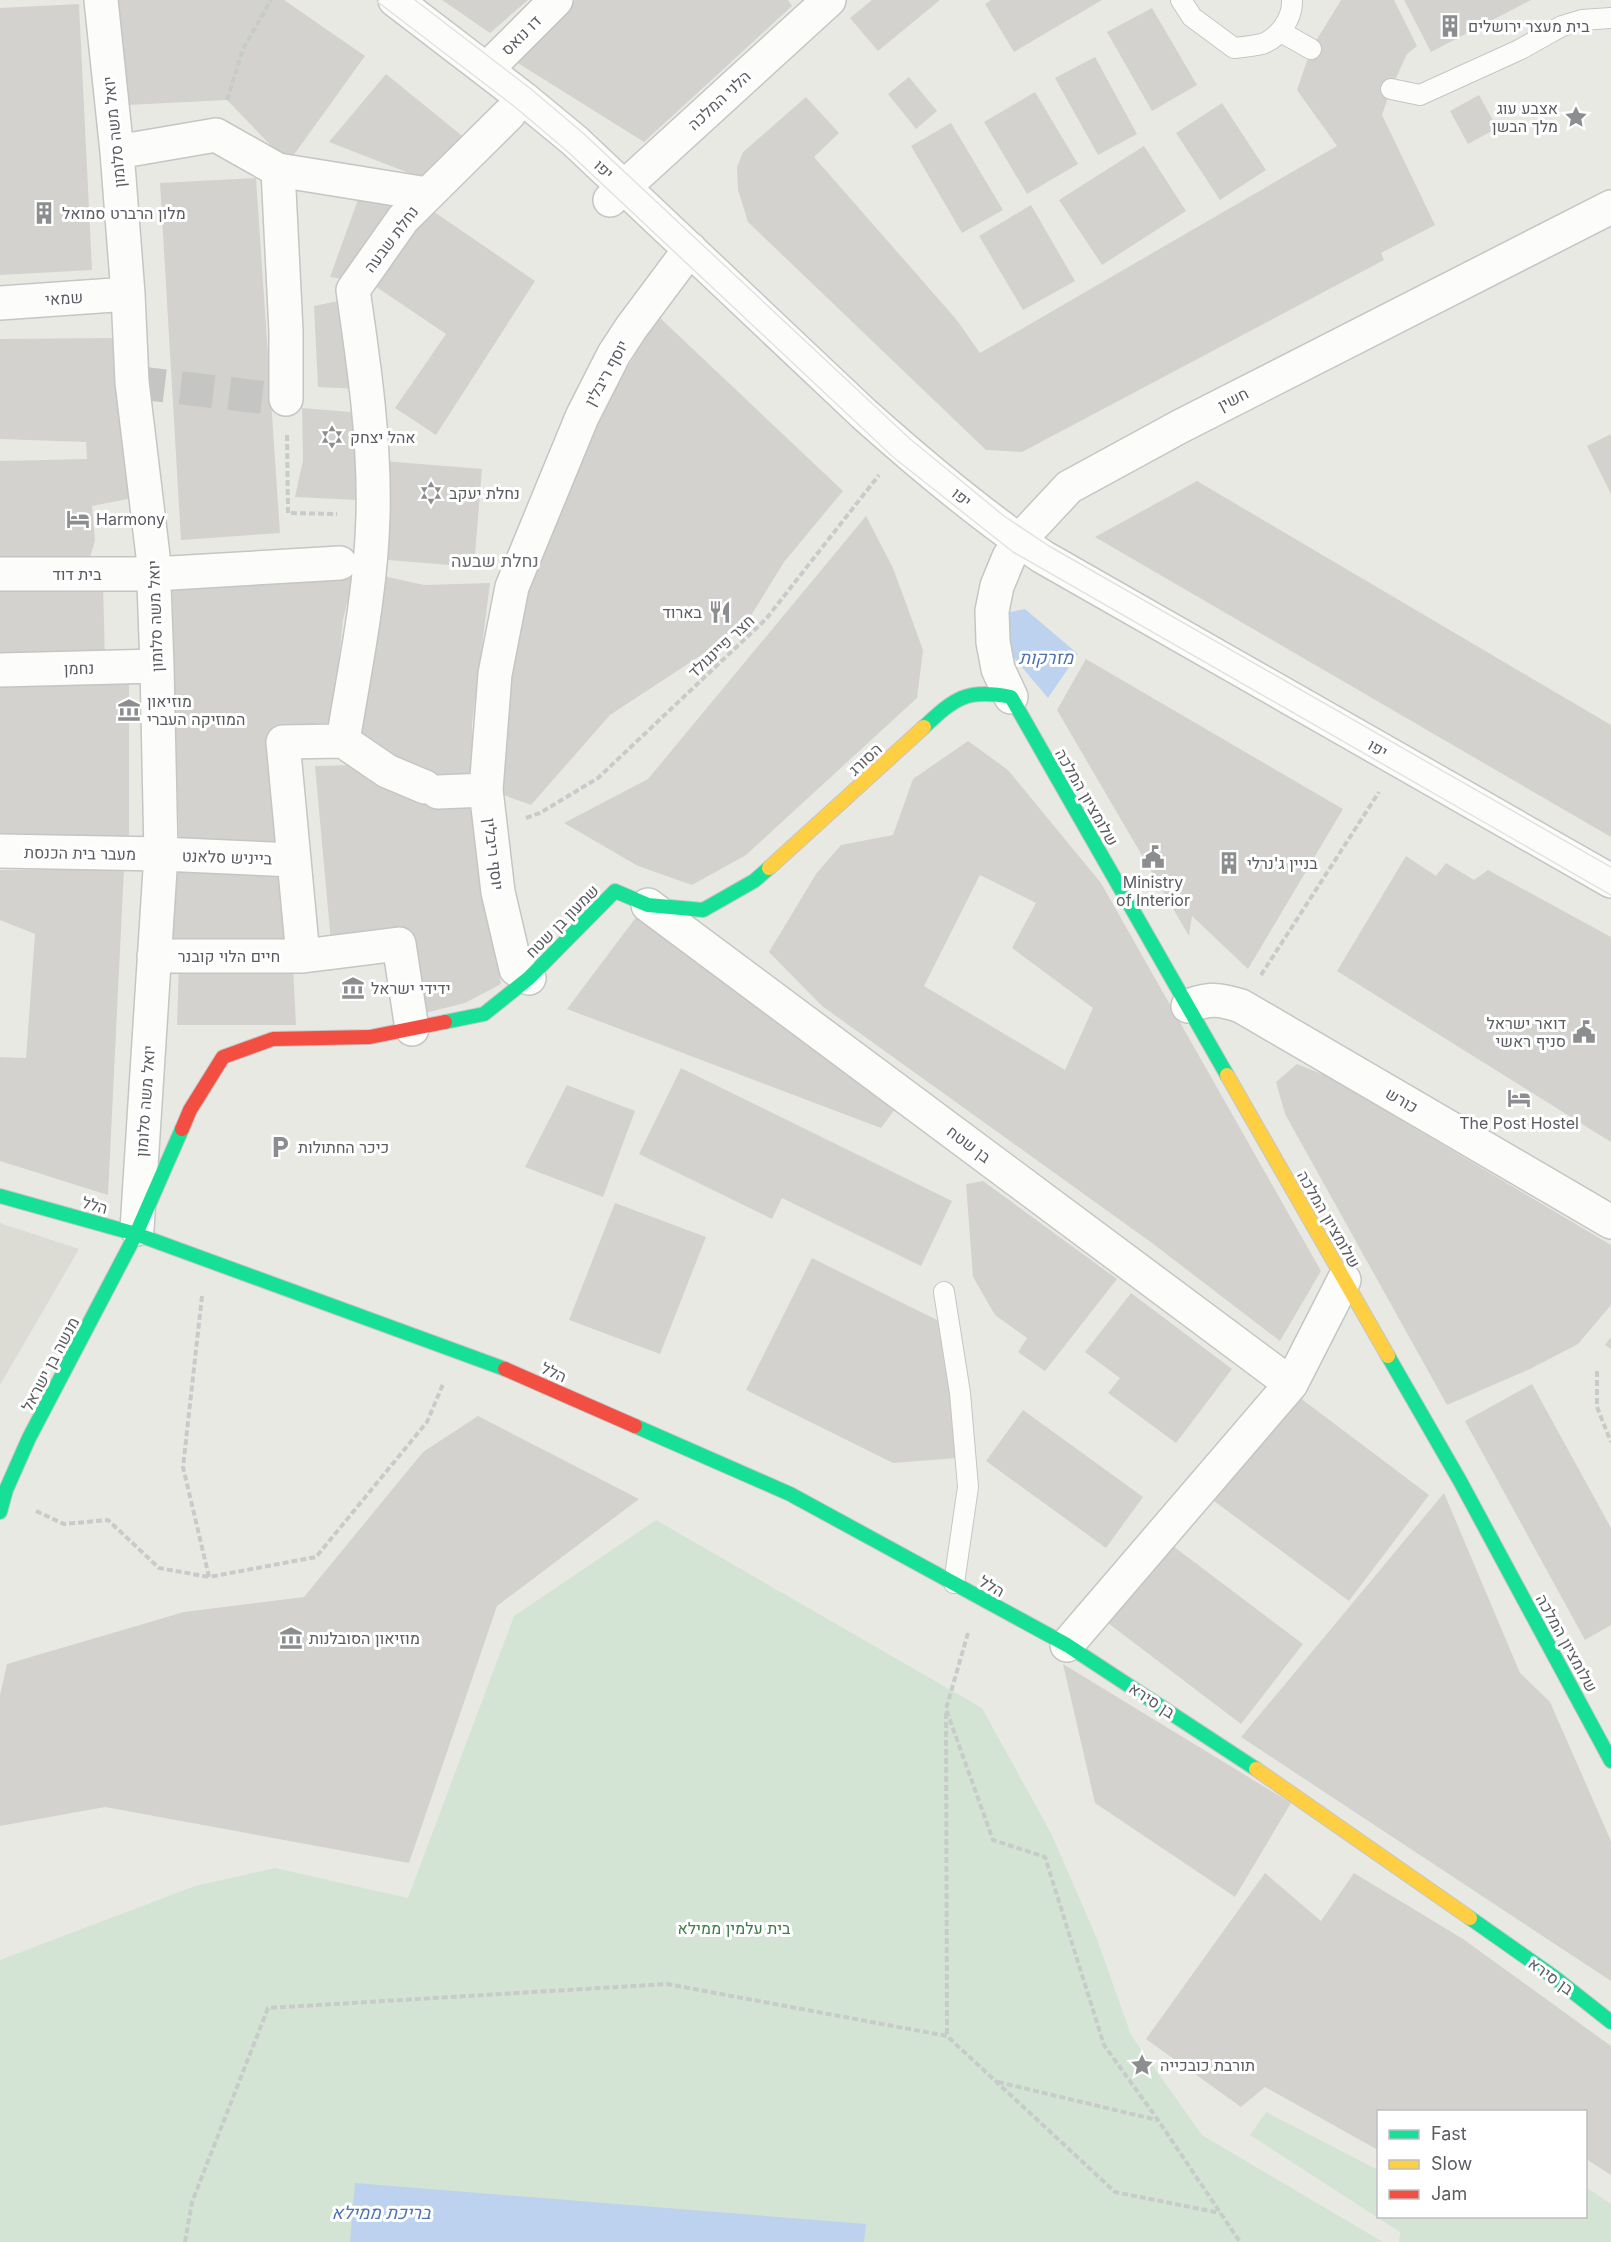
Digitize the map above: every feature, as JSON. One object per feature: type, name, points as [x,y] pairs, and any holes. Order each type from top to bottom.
[{"type":"street","name":"יואל משה סלומון","points":[[101,0],[117,152],[132,382],[154,574],[158,666],[161,854],[136,1234]]},
{"type":"street","name":"יפו","points":[[395,0],[487,69],[575,141],[617,194],[690,249],[901,447],[997,526],[1043,557],[1611,881]]},
{"type":"street","name":"דו נואס","points":[[487,69],[556,0]]},
{"type":"street","name":"הלני המלכה","points":[[617,194],[819,3]]},
{"type":"street","name":"נחלת שבעה","points":[[343,741],[369,574],[373,515],[369,398],[353,290],[403,219],[509,114]]},
{"type":"street","points":[[117,152],[216,135],[278,170],[427,194]]},
{"type":"street","points":[[278,170],[286,331],[286,399]]},
{"type":"street","name":"חשין","points":[[1011,697],[998,669],[993,642],[992,611],[997,586],[1010,557],[1034,523],[1069,487],[1180,426],[1611,207]]},
{"type":"street","name":"יוסף ריבלין","points":[[529,978],[516,969],[498,892],[486,790],[495,674],[512,587],[582,417],[610,363],[631,328],[690,249]]},
{"type":"street","name":"שמאי","points":[[0,303],[128,294]]},
{"type":"street","name":"בית דוד","points":[[0,574],[154,574],[340,563]]},
{"type":"street","name":"נחמן","points":[[0,670],[158,666]]},
{"type":"street","name":"הסורג","points":[[754,881],[946,707],[966,695],[976,693],[986,692],[1011,697]]},
{"type":"street","name":"שלומציון המלכה","points":[[1011,697],[1460,1481],[1611,1761]]},
{"type":"street","points":[[303,956],[283,742],[343,741],[387,771],[431,789],[486,790]]},
{"type":"street","name":"מעבר בית הכנסת","points":[[0,851],[161,854]]},
{"type":"street","name":"בייניש סלאנט","points":[[161,854],[294,860]]},
{"type":"street","name":"שמעון בן שטח","points":[[529,978],[615,891],[648,905],[703,910],[754,881]]},
{"type":"street","name":"בן שטח","points":[[648,905],[1291,1384]]},
{"type":"street","name":"חיים הלוי קובנר","points":[[154,957],[303,956],[399,944],[412,1029]]},
{"type":"street","points":[[136,1234],[190,1110],[223,1057],[273,1039],[370,1038],[484,1014],[529,978]]},
{"type":"street","name":"כורש","points":[[1188,1006],[1205,1000],[1221,1000],[1241,1006],[1611,1222]]},
{"type":"street","name":"הלל","points":[[0,1196],[136,1234],[482,1359],[790,1494],[1067,1645]]},
{"type":"street","name":"מנשה בן ישראל","points":[[0,1512],[6,1491],[29,1438],[136,1234]]},
{"type":"street","points":[[1067,1645],[1291,1384],[1344,1280]]},
{"type":"street","name":"בן סירא","points":[[1067,1645],[1216,1742],[1554,1977],[1611,2022]]},
{"type":"lane","points":[[1181,0],[1192,17],[1234,48],[1263,43],[1281,32],[1293,10],[1292,0]]},
{"type":"lane","points":[[1391,89],[1420,95],[1519,50],[1563,26],[1582,20],[1611,18]]},
{"type":"lane","points":[[1281,32],[1311,49]]},
{"type":"lane","points":[[944,1292],[960,1393],[969,1487],[954,1583]]},
{"type":"path","points":[[216,135],[243,49],[271,0]]},
{"type":"path","points":[[286,399],[288,513],[373,515]]},
{"type":"path","name":"חצר פיינגולד","points":[[520,821],[540,813],[598,778],[766,620],[901,447]]},
{"type":"path","points":[[1241,1006],[1400,760]]},
{"type":"path","points":[[206,1259],[183,1467],[209,1577]]},
{"type":"path","points":[[1597,1371],[1597,1407],[1611,1442]]},
{"type":"path","points":[[36,1511],[64,1524],[108,1520],[159,1568],[209,1577],[316,1557],[427,1422]]},
{"type":"path","points":[[947,2036],[946,1709],[979,1598]]},
{"type":"path","points":[[946,1709],[993,1840],[1045,1857],[1104,2045],[1158,2120],[1240,2242]]},
{"type":"path","points":[[185,2242],[192,2202],[268,2008],[667,1984],[947,2036],[1115,2192],[1220,2213]]},
{"type":"path","points":[[997,2082],[1158,2120]]},
{"type":"shaded area","points":[[0,1223],[79,1249],[0,1385]]},
{"type":"green space","name":"בית עלמין ממילא","points":[[656,1520],[982,1708],[1052,1835],[1097,1939],[1131,2035],[1202,2135],[1383,2242],[0,2242],[0,1960],[195,1886],[275,1868],[408,1898],[514,1616]]},
{"type":"green space","points":[[1266,2112],[1377,2169],[1377,2217],[1250,2135]]},
{"type":"green space","points":[[1587,2188],[1611,2204],[1611,2242],[1399,2242],[1400,2232],[1378,2218],[1587,2218]]},
{"type":"water","name":"מזרקות","points":[[1025,609],[1078,654],[1048,698],[980,618]]},
{"type":"water","name":"בריכת ממילא","points":[[355,2183],[866,2224],[864,2242],[350,2242]]},
{"type":"building","points":[[112,0],[284,0],[365,56],[288,163],[227,100],[127,105]]},
{"type":"building","points":[[442,0],[528,0],[490,33]]},
{"type":"building","points":[[575,0],[788,0],[792,6],[644,142],[513,60]]},
{"type":"building","points":[[872,0],[940,0],[878,51],[850,18]]},
{"type":"building","points":[[991,0],[1102,0],[1014,52],[985,4]]},
{"type":"building","points":[[1341,0],[1394,0],[1417,46],[1407,54],[1382,115],[1435,225],[1381,253],[1384,260],[1022,452],[986,450],[748,222],[738,190],[737,167],[743,152],[806,97],[839,133],[814,157],[956,319],[980,353],[1337,146],[1297,90],[1311,49]]},
{"type":"building","name":"בית מעצר ירושלים","points":[[1404,0],[1531,0],[1431,52]]},
{"type":"building","points":[[79,4],[92,270],[0,275],[0,8]]},
{"type":"building","points":[[1152,8],[1197,85],[1152,111],[1107,32]]},
{"type":"building","points":[[1095,57],[1137,134],[1098,155],[1055,78]]},
{"type":"building","points":[[386,74],[466,139],[427,180],[329,142]]},
{"type":"building","points":[[909,77],[937,111],[916,129],[888,94]]},
{"type":"building","points":[[1035,92],[1078,164],[1027,194],[984,122]]},
{"type":"building","points":[[1479,95],[1497,128],[1468,144],[1450,111]]},
{"type":"building","points":[[1222,103],[1266,170],[1220,200],[1176,133]]},
{"type":"building","points":[[951,123],[1003,210],[962,233],[911,146]]},
{"type":"building","points":[[1144,146],[1186,211],[1102,265],[1059,200]]},
{"type":"building","points":[[256,178],[280,533],[181,540],[160,183]]},
{"type":"building","points":[[360,194],[407,201],[343,279],[330,277]]},
{"type":"building","points":[[1031,205],[1075,281],[1023,310],[979,236]]},
{"type":"building","points":[[427,207],[535,281],[436,435],[395,408],[446,334],[372,284]]},
{"type":"building","points":[[343,300],[358,389],[318,387],[314,306]]},
{"type":"building","points":[[658,316],[843,491],[784,562],[744,627],[610,715],[531,805],[498,793],[510,668],[536,558],[605,405]]},
{"type":"building","points":[[113,338],[133,498],[92,506],[95,540],[89,561],[0,562],[0,461],[87,459],[86,442],[0,439],[0,339]]},
{"type":"building","name":"אהל יצחק","points":[[302,408],[363,413],[358,500],[295,497],[303,460]]},
{"type":"building","points":[[1611,434],[1611,494],[1587,446]]},
{"type":"building","name":"נחלת יעקב","points":[[384,461],[482,469],[474,567],[376,559]]},
{"type":"building","points":[[1197,481],[1611,725],[1611,837],[1095,537]]},
{"type":"building","points":[[866,516],[893,568],[923,650],[917,698],[746,855],[692,885],[638,866],[564,823],[648,779]]},
{"type":"building","points":[[379,575],[424,585],[490,583],[472,724],[472,748],[476,828],[501,984],[465,1003],[417,1015],[403,934],[331,942],[315,766],[353,765]]},
{"type":"building","points":[[353,577],[343,620],[332,728],[271,733],[278,848],[179,844],[172,587]]},
{"type":"building","points":[[103,584],[105,660],[0,662],[0,586]]},
{"type":"building","name":"בניין ג'נרלי","points":[[1086,659],[1343,809],[1248,969],[1192,916],[1189,936],[1057,710]]},
{"type":"building","points":[[0,675],[129,675],[129,847],[0,847]]},
{"type":"building","points":[[968,741],[1008,770],[1101,883],[1321,1271],[1280,1341],[1152,1243],[822,1006],[769,952],[816,874],[841,845],[893,835],[913,779]],"holes":[[[980,875],[1036,903],[1012,948],[1093,1008],[1065,1070],[924,986]]]},
{"type":"building","points":[[1406,856],[1436,876],[1446,863],[1474,880],[1488,870],[1611,937],[1611,1142],[1337,971]]},
{"type":"building","points":[[175,861],[284,866],[292,944],[172,947]]},
{"type":"building","points":[[124,869],[108,1195],[0,1161],[0,1057],[26,1058],[35,934],[0,920],[0,870]]},
{"type":"building","points":[[637,916],[895,1109],[881,1128],[567,1009]]},
{"type":"building","points":[[179,964],[293,966],[296,1025],[177,1025]]},
{"type":"building","points":[[1297,1064],[1327,1076],[1611,1245],[1611,1305],[1578,1344],[1530,1369],[1447,1405],[1285,1114],[1276,1082]]},
{"type":"building","points":[[681,1068],[952,1201],[921,1266],[782,1198],[772,1219],[639,1154]]},
{"type":"building","points":[[567,1085],[635,1111],[603,1197],[525,1167]]},
{"type":"building","points":[[983,1181],[1117,1279],[1045,1371],[1018,1352],[1027,1338],[995,1315],[973,1277],[966,1184]]},
{"type":"building","points":[[615,1203],[706,1237],[660,1354],[569,1320]]},
{"type":"building","points":[[812,1258],[947,1325],[957,1458],[893,1463],[746,1390]]},
{"type":"building","points":[[1131,1293],[1232,1369],[1176,1443],[1108,1393],[1120,1378],[1085,1352]]},
{"type":"building","points":[[1611,1337],[1611,1349],[1605,1345]]},
{"type":"building","points":[[1532,1384],[1611,1528],[1611,1625],[1585,1640],[1465,1421]]},
{"type":"building","points":[[1291,1391],[1429,1495],[1349,1601],[1210,1498]]},
{"type":"building","points":[[1023,1410],[1143,1497],[1106,1548],[986,1461]]},
{"type":"building","name":"מוזיאון הסובלנות","points":[[478,1416],[639,1499],[497,1606],[409,1863],[105,1807],[0,1826],[0,1695],[7,1664],[184,1612],[304,1597],[423,1452]]},
{"type":"building","points":[[1444,1493],[1520,1673],[1550,1702],[1611,1841],[1611,1981],[1241,1737]]},
{"type":"building","points":[[1165,1540],[1303,1644],[1241,1724],[1104,1620]]},
{"type":"building","points":[[1063,1664],[1291,1803],[1235,1897],[1095,1803]]},
{"type":"building","points":[[1265,1873],[1321,1921],[1354,1873],[1463,1939],[1611,2046],[1611,2175],[1587,2160],[1587,2110],[1377,2110],[1377,2149],[1265,2087],[1241,2107],[1146,2039]]},
{"type":"tunnel","points":[[132,382],[276,399]]},
{"type":"tram line","points":[[375,0],[515,107],[567,151],[893,457],[1013,552],[1611,895]]},
{"type":"tram line","points":[[415,0],[531,89],[583,133],[909,438],[1004,516],[1049,546],[1611,867]]},
{"type":"traffic: fast","points":[[924,727],[944,709],[963,698],[983,694],[1011,697],[1227,1075]]},
{"type":"traffic: fast","points":[[445,1022],[484,1014],[529,978],[615,891],[648,905],[703,910],[754,881],[769,868]]},
{"type":"traffic: fast","points":[[0,1512],[6,1490],[29,1438],[136,1234],[182,1129]]},
{"type":"traffic: fast","points":[[0,1196],[136,1234],[505,1369]]},
{"type":"traffic: fast","points":[[1388,1356],[1460,1481],[1611,1761]]},
{"type":"traffic: fast","points":[[635,1426],[790,1494],[1067,1645],[1256,1769]]},
{"type":"traffic: fast","points":[[1470,1918],[1554,1977],[1611,2022]]},
{"type":"traffic: slow","points":[[769,868],[924,727]]},
{"type":"traffic: slow","points":[[1227,1075],[1388,1356]]},
{"type":"traffic: slow","points":[[1256,1769],[1470,1918]]},
{"type":"traffic: jam","points":[[182,1129],[190,1110],[223,1057],[273,1039],[370,1037],[445,1022]]},
{"type":"traffic: jam","points":[[505,1369],[635,1426]]},
{"type":"place","name":"בית מעצר ירושלים","points":[[1450,26]]},
{"type":"place","name":"אצבע עוג מלך הבשן","points":[[1576,117]]},
{"type":"place","name":"מלון הרברט סמואל","points":[[44,213]]},
{"type":"place","name":"אהל יצחק","points":[[332,437]]},
{"type":"place","name":"נחלת יעקב","points":[[431,493]]},
{"type":"place","name":"Harmony","points":[[78,519]]},
{"type":"place","name":"בארוד","points":[[720,612]]},
{"type":"place","name":"מוזיאון המוזיקה העברי","points":[[129,710]]},
{"type":"place","name":"Ministry of Interior","points":[[1153,857]]},
{"type":"place","name":"בניין ג'נרלי","points":[[1229,863]]},
{"type":"place","name":"ידידי ישראל","points":[[353,988]]},
{"type":"place","name":"דואר ישראל סניף ראשי","points":[[1584,1032]]},
{"type":"place","name":"The Post Hostel","points":[[1519,1098]]},
{"type":"place","name":"כיכר החתולות","points":[[280,1147]]},
{"type":"place","name":"מוזיאון הסובלנות","points":[[291,1638]]},
{"type":"place","name":"תורבת כובכייה","points":[[1142,2065]]},
{"type":"district","name":"נחלת שבעה","points":[[495,561]]}]
